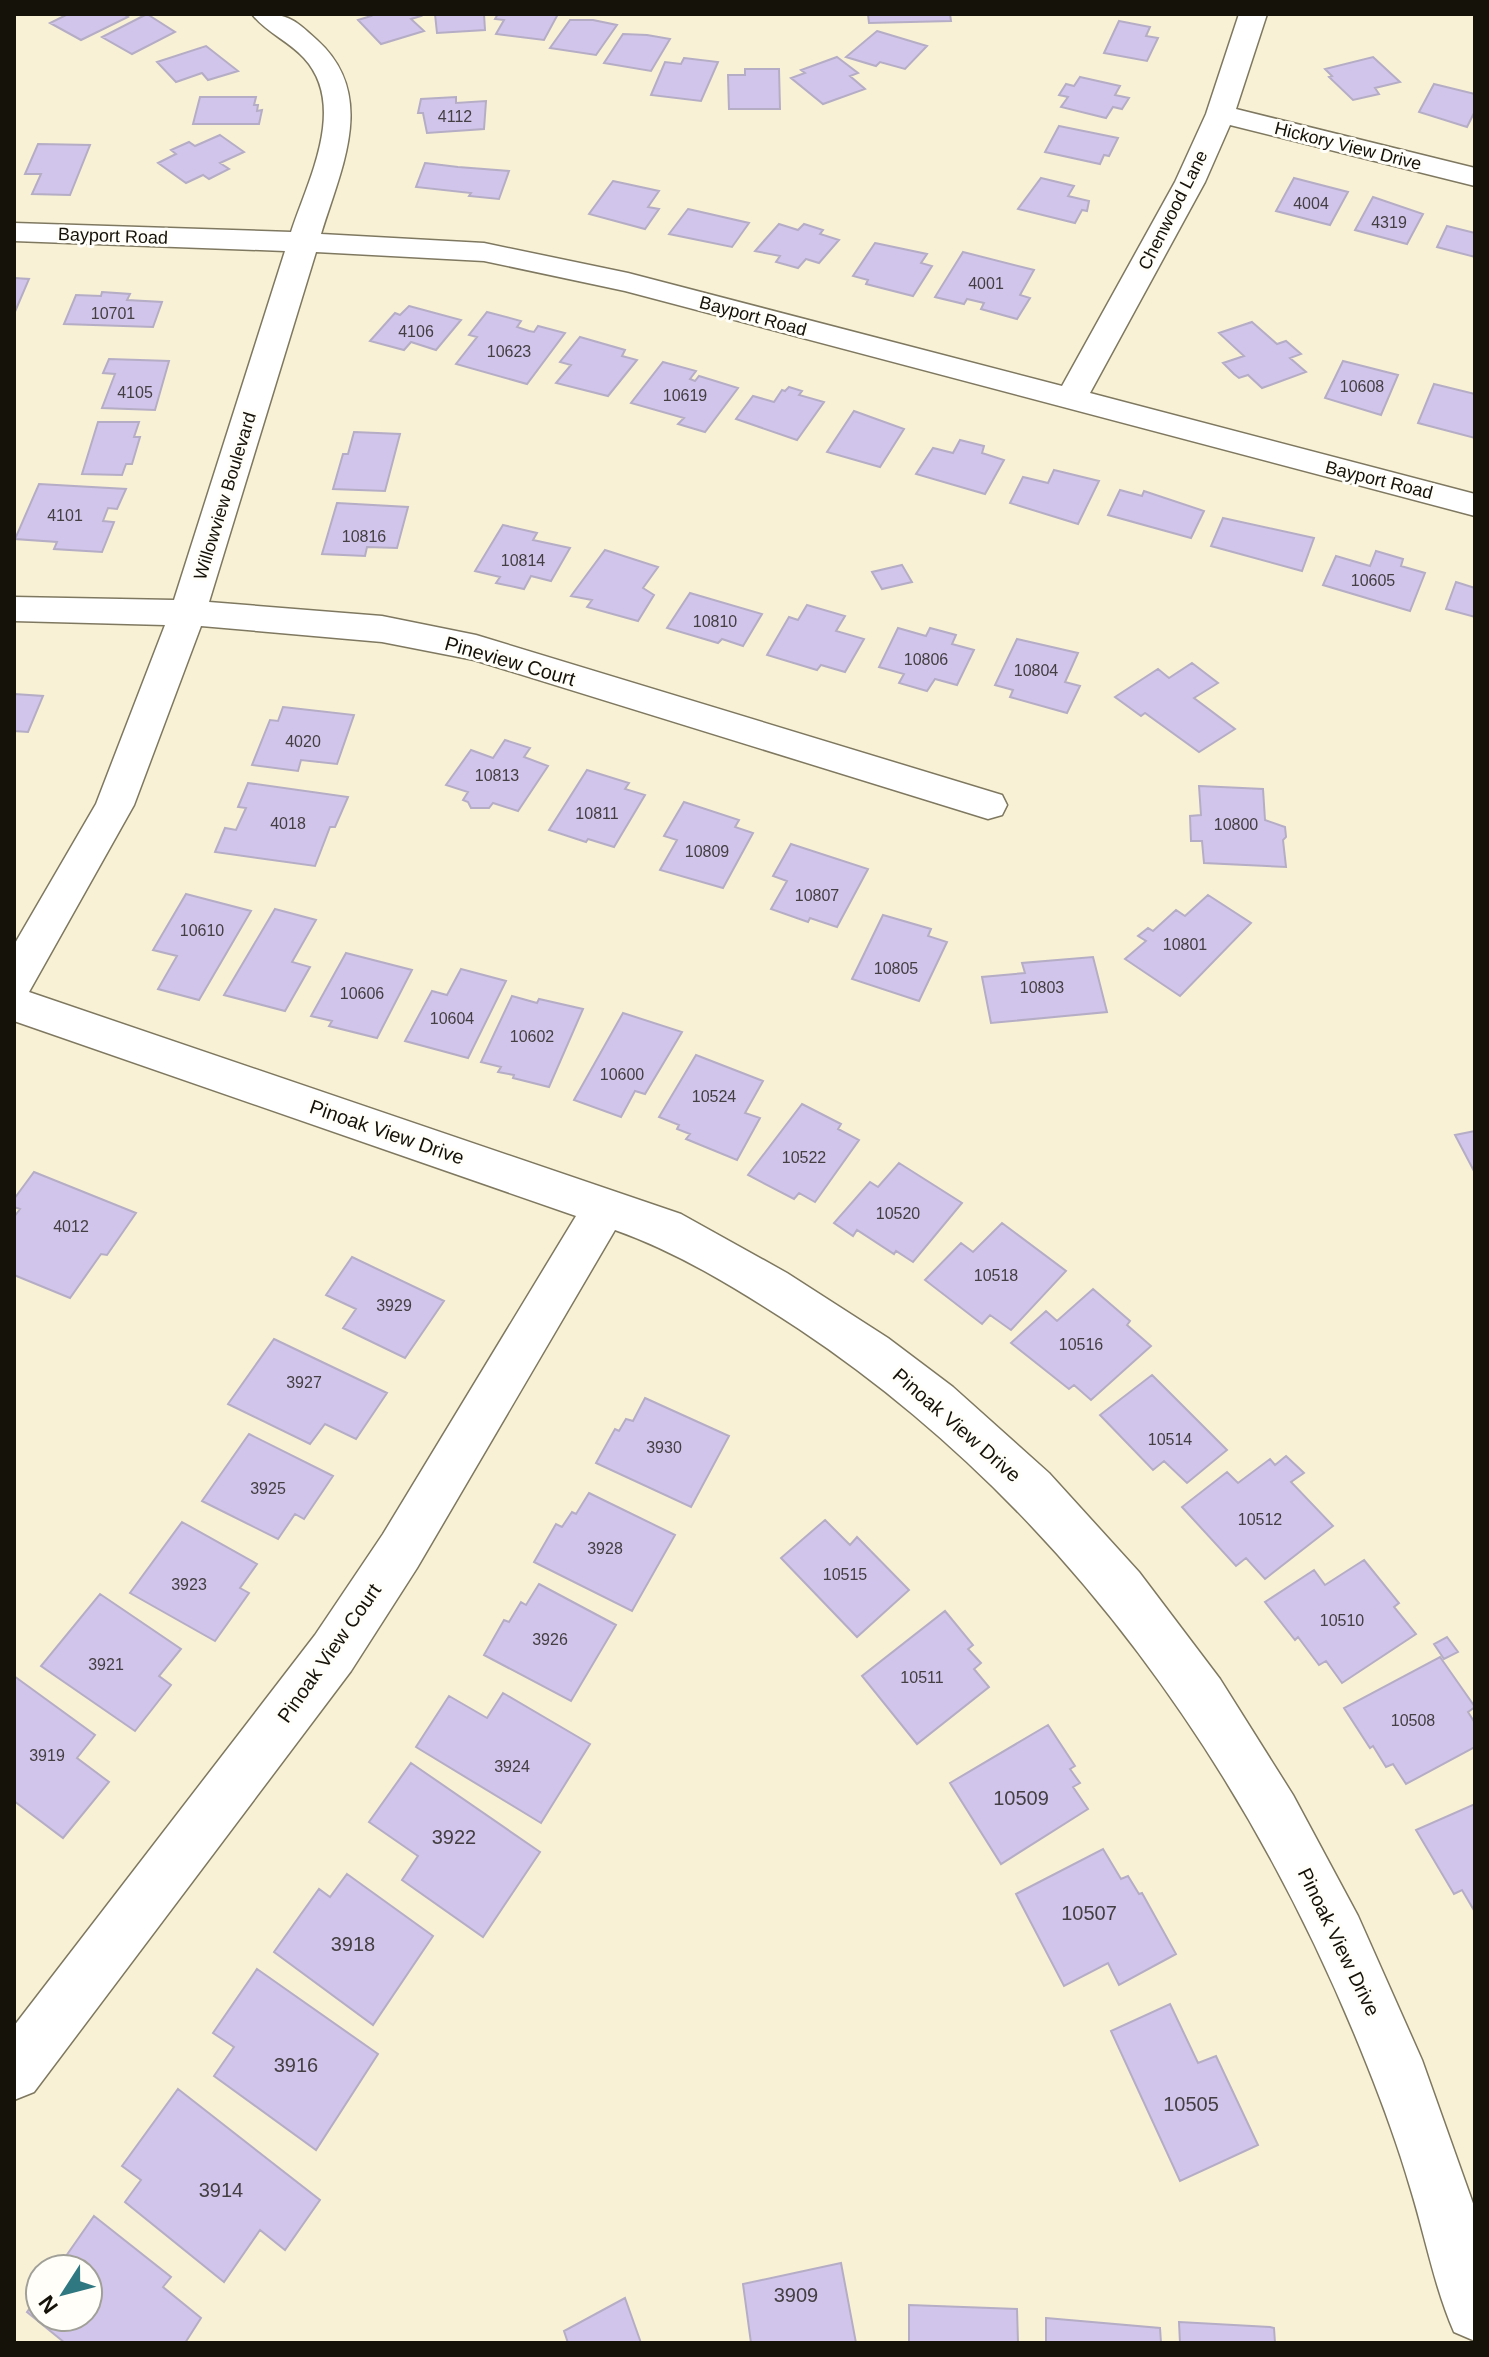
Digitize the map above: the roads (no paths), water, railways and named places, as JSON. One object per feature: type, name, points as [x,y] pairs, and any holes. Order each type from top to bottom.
[{"type":"street","name":"Willowview Boulevard","points":[[14,981],[115,805],[188,613],[337,134],[341,108],[337,86],[322,61],[289,30],[266,14]]},
{"type":"street","name":"Chenwood Lane","points":[[1072,397],[1190,182],[1220,114],[1253,14]]},
{"type":"street","name":"Hickory View Drive","points":[[1220,114],[1475,177]]},
{"type":"street","name":"Bayport Road","points":[[14,232],[484,252],[573,269],[1072,397],[1146,420],[1475,505]]},
{"type":"street","name":"Pineview Court","points":[[14,609],[188,613],[382,629],[476,648],[988,805]]},
{"type":"street","name":"Pinoak View Drive","points":[[14,1004],[665,1228],[728,1260],[857,1342],[938,1403],[1036,1495],[1131,1601],[1220,1723],[1315,1886],[1388,2044],[1461,2253],[1475,2311]]},
{"type":"street","name":"Pinoak View Court","points":[[14,2072],[333,1653],[400,1551],[605,1207]]}]
